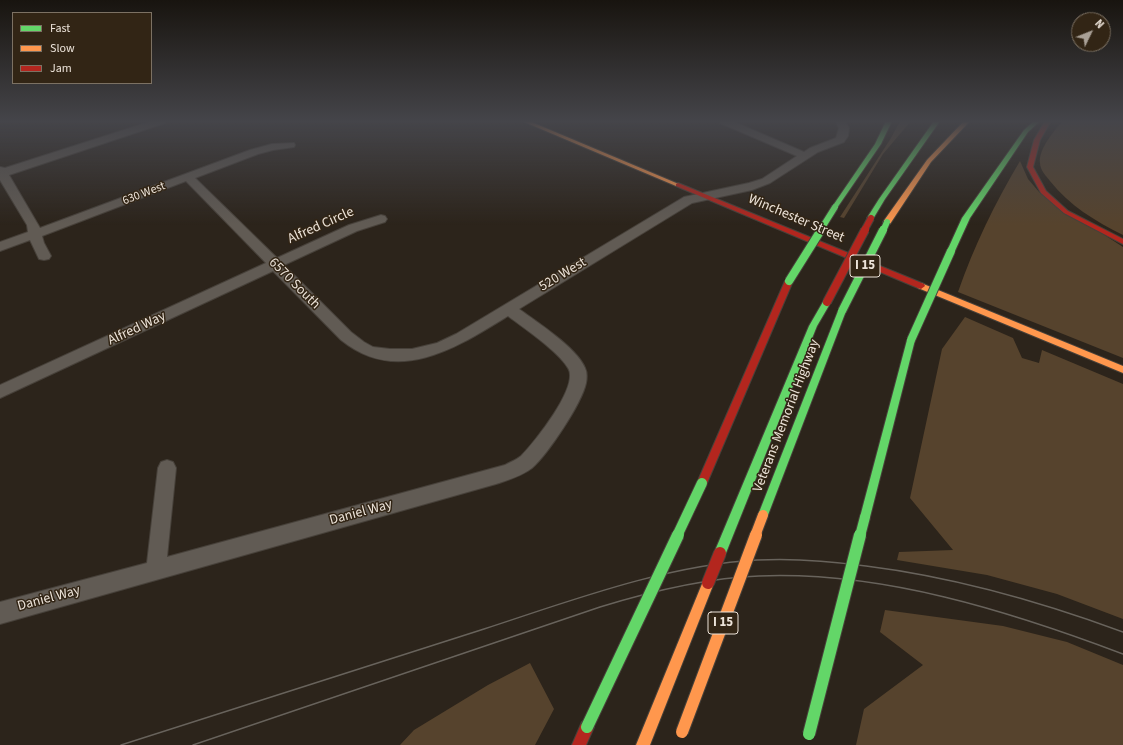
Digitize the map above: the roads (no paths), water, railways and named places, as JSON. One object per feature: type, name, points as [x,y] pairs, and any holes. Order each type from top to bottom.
[{"type":"main road","name":"Winchester Street","points":[[609,156],[1123,370]]},
{"type":"main road","points":[[579,745],[702,483],[789,281],[835,207],[870,156]]},
{"type":"main road","points":[[643,745],[813,326],[882,199],[913,156]]},
{"type":"main road","name":"Veterans Memorial Highway","points":[[681,735],[842,311],[887,222],[934,156]]},
{"type":"main road","points":[[806,745],[911,340],[966,218],[1009,156]]},
{"type":"main road","points":[[1033,156],[1030,167],[1043,192],[1066,212],[1123,242]]},
{"type":"street","points":[[44,256],[37,243],[33,225],[1,172],[52,156]]},
{"type":"street","name":"630 West","points":[[0,248],[245,156]]},
{"type":"street","name":"520 West","points":[[419,353],[442,348],[688,200],[708,197],[766,181],[805,156]]},
{"type":"street","name":"6570 South","points":[[188,177],[346,336],[361,347],[378,353],[393,355],[419,353]]},
{"type":"street","name":"Alfred Circle","points":[[274,265],[353,228],[381,219]]},
{"type":"street","name":"Alfred Way","points":[[0,392],[274,265]]},
{"type":"street","name":"Daniel Way","points":[[0,613],[496,476],[512,470],[526,461],[538,448],[572,397],[578,385],[578,374],[577,368],[569,357],[508,308]]},
{"type":"street","points":[[156,570],[167,468]]},
{"type":"tram line","points":[[121,745],[439,644],[584,596],[653,577],[723,563],[771,559],[812,560],[899,571],[964,584],[1028,600],[1123,632]]},
{"type":"tram line","points":[[193,745],[600,607],[679,586],[739,577],[805,576],[852,580],[898,587],[990,609],[1080,638],[1123,654]]}]
